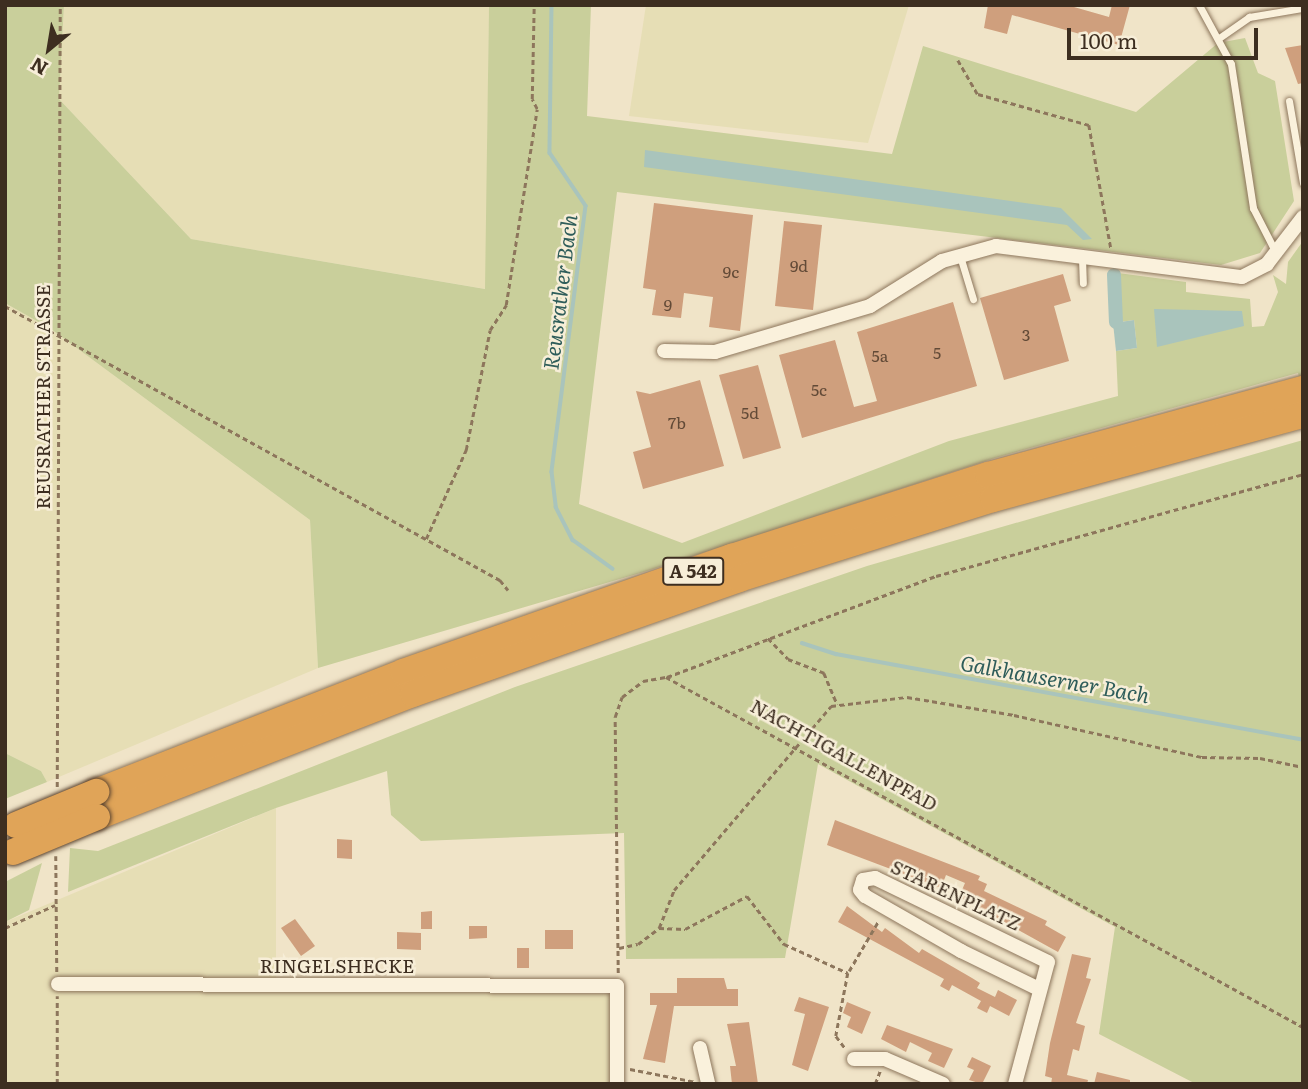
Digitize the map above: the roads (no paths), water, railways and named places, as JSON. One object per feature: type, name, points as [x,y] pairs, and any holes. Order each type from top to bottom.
[{"type":"highway","name":"A 542","points":[[10,841],[403,672],[706,566],[988,475],[1303,388]]},
{"type":"highway","name":"A 542","points":[[96,804],[739,579],[993,499],[1303,415]]},
{"type":"street","points":[[664,351],[715,352],[870,306],[942,261],[996,246],[1242,277],[1277,253],[1303,217]]},
{"type":"street","name":"STARENPLATZ","points":[[875,878],[1033,952],[1048,962],[1039,989],[886,908],[860,890],[863,880],[875,878]]},
{"type":"street","name":"RINGELSHECKE","points":[[58,984],[617,986],[617,1084]]},
{"type":"street","points":[[1015,1084],[1039,989]]},
{"type":"street","points":[[700,1048],[708,1084]]},
{"type":"street","points":[[854,1059],[885,1059],[943,1084]]},
{"type":"lane","points":[[1199,5],[1231,64],[1253,208],[1277,253]]},
{"type":"lane","points":[[1219,38],[1249,17],[1303,8]]},
{"type":"lane","points":[[1289,101],[1303,183]]},
{"type":"lane","points":[[960,256],[973,299]]},
{"type":"lane","points":[[1082,258],[1083,283]]},
{"type":"water","points":[[645,150],[1061,208],[1092,239],[1083,240],[1067,225],[644,167]]},
{"type":"water","points":[[1154,309],[1242,311],[1244,326],[1157,347]]},
{"type":"water","points":[[1134,320],[1137,348],[1116,351],[1113,323]]},
{"type":"waterway","name":"Reusrather Bach","points":[[552,5],[550,153],[586,206],[552,472],[556,507],[573,540],[613,569]]},
{"type":"waterway","points":[[1114,275],[1116,322]]},
{"type":"waterway","name":"Galkhauserner Bach","points":[[802,643],[836,654],[1303,740]]}]
